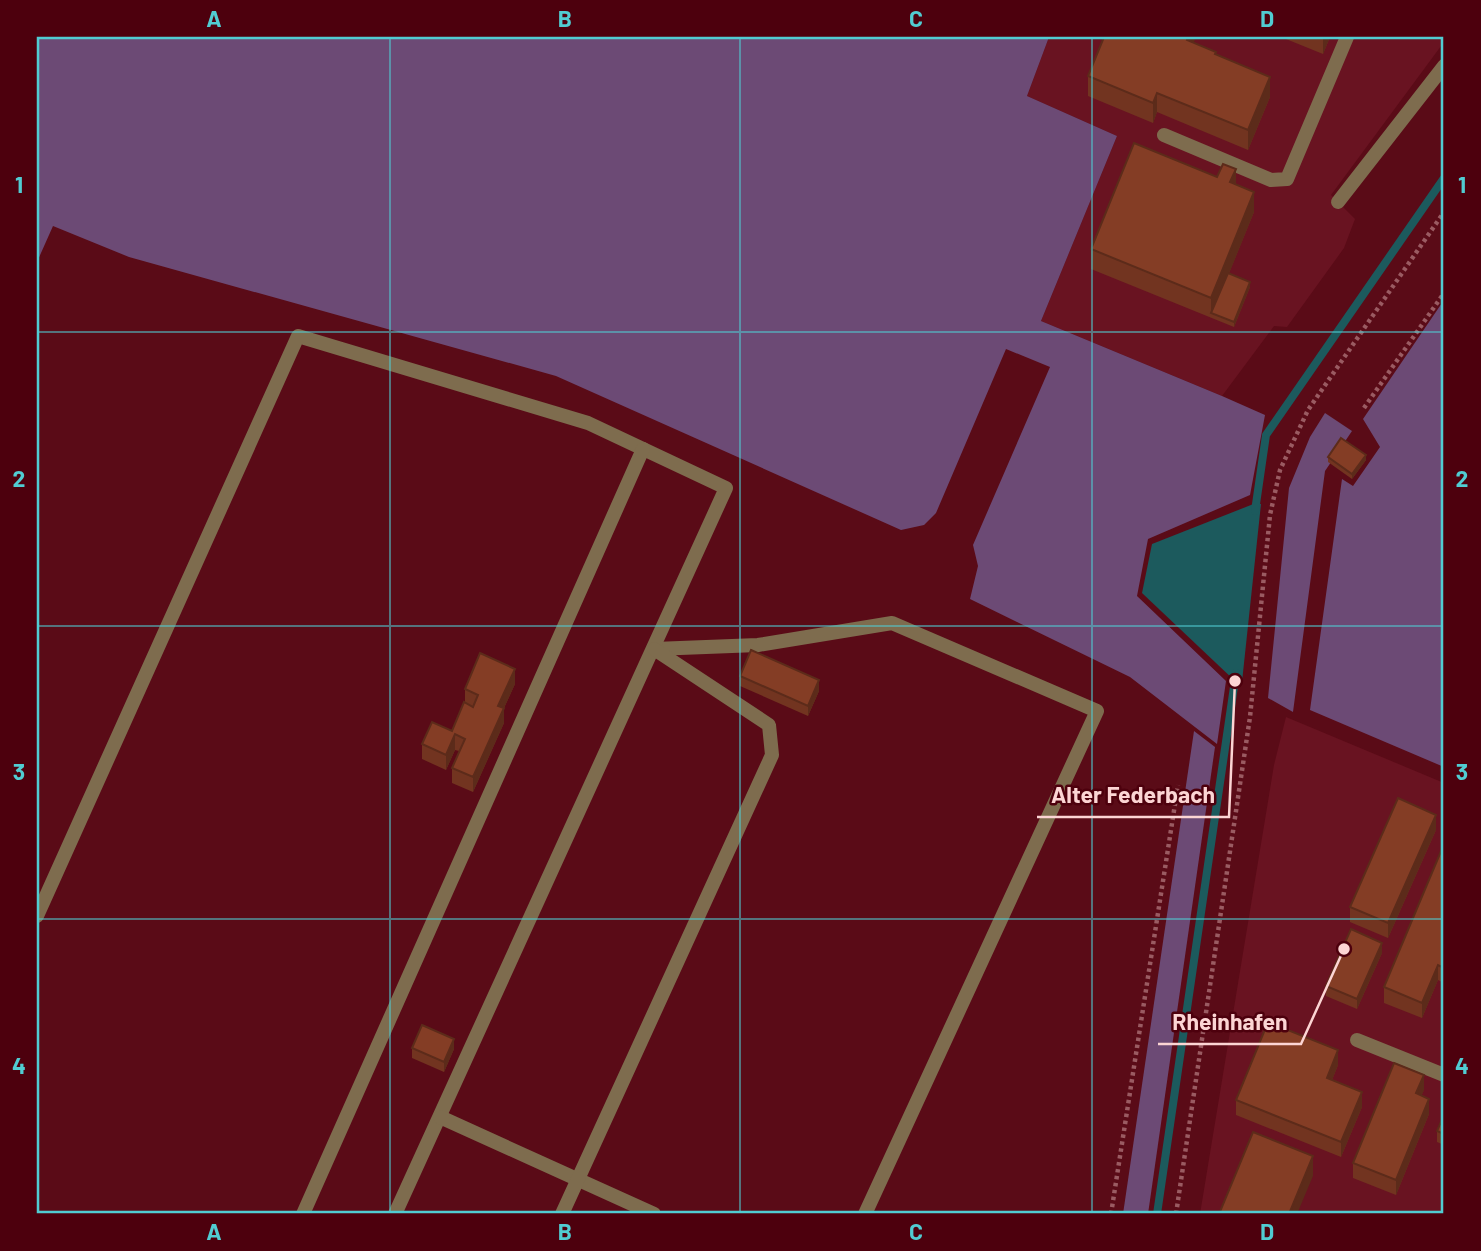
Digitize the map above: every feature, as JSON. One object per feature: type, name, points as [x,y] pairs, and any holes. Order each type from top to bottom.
[{"type":"lane","points":[[1164,135],[1271,180],[1287,179],[1347,37]]},
{"type":"lane","points":[[1338,202],[1444,66]]},
{"type":"lane","points":[[37,916],[298,336],[588,423],[726,488],[395,1214]]},
{"type":"lane","points":[[303,1214],[643,449]]},
{"type":"lane","points":[[654,649],[758,645],[892,623],[1097,711],[865,1214]]},
{"type":"lane","points":[[562,1214],[772,755],[769,725],[654,649]]},
{"type":"lane","points":[[1357,1040],[1444,1074]]},
{"type":"lane","points":[[440,1116],[654,1214]]},
{"type":"path","points":[[1176,1214],[1250,717],[1270,515],[1280,470],[1308,410],[1444,212]]},
{"type":"path","points":[[1364,408],[1444,293]]},
{"type":"path","points":[[1111,1214],[1178,785]]},
{"type":"shaded area","points":[[37,37],[1049,37],[1027,96],[1117,136],[1041,321],[1265,415],[1250,495],[1148,539],[1137,596],[1226,681],[1217,744],[1130,677],[970,599],[978,566],[973,545],[1050,367],[1006,349],[936,513],[924,525],[901,530],[556,376],[129,257],[53,226],[37,262]]},
{"type":"shaded area","points":[[1049,37],[1444,37],[1444,42],[1331,195],[1355,219],[1344,248],[1287,327],[1274,326],[1222,396],[1041,321],[1117,136],[1027,96]]},
{"type":"shaded area","points":[[1444,300],[1444,767],[1310,710],[1342,479],[1353,486],[1380,447],[1363,419]]},
{"type":"shaded area","points":[[1325,413],[1352,431],[1325,471],[1293,712],[1268,698],[1289,488],[1310,437]]},
{"type":"shaded area","points":[[1286,717],[1444,783],[1444,1214],[1200,1214],[1274,765]]},
{"type":"shaded area","points":[[1194,731],[1215,747],[1148,1214],[1123,1214]]},
{"type":"water","points":[[1256,503],[1261,504],[1242,682],[1235,681],[1142,593],[1152,544]]},
{"type":"building","points":[[1104,37],[1188,37],[1187,40],[1216,52],[1215,54],[1270,77],[1248,130],[1157,93],[1153,103],[1088,76]]},
{"type":"building","points":[[1134,143],[1217,177],[1223,164],[1236,169],[1230,182],[1254,192],[1211,298],[1091,249]]},
{"type":"building","points":[[1228,273],[1250,282],[1234,322],[1211,313]]},
{"type":"building","points":[[1341,438],[1366,455],[1352,474],[1328,457]]},
{"type":"building","points":[[751,650],[819,680],[808,706],[740,676]]},
{"type":"building","points":[[480,653],[515,669],[498,706],[504,708],[473,777],[452,768],[465,739],[455,734],[446,755],[422,744],[432,722],[452,731],[464,702],[473,707],[478,695],[465,689]]},
{"type":"building","points":[[1398,798],[1436,815],[1388,923],[1350,907]]},
{"type":"building","points":[[1444,844],[1444,968],[1438,965],[1422,1003],[1384,987]]},
{"type":"building","points":[[1351,929],[1382,943],[1357,999],[1326,986]]},
{"type":"building","points":[[1268,1022],[1338,1050],[1327,1078],[1362,1092],[1341,1142],[1236,1100]]},
{"type":"building","points":[[422,1025],[454,1039],[444,1062],[412,1048]]},
{"type":"building","points":[[1394,1063],[1424,1075],[1416,1093],[1429,1099],[1396,1180],[1353,1163]]},
{"type":"building","points":[[1444,1115],[1444,1134],[1437,1131]]},
{"type":"building","points":[[1253,1132],[1313,1156],[1289,1214],[1219,1214]]},
{"type":"waterway","points":[[1255,511],[1266,435],[1444,178]]},
{"type":"waterway","points":[[1157,1214],[1236,673]]},
{"type":"place","name":"Alter Federbach","points":[[1235,681]]},
{"type":"place","name":"Rheinhafen","points":[[1344,949]]}]
